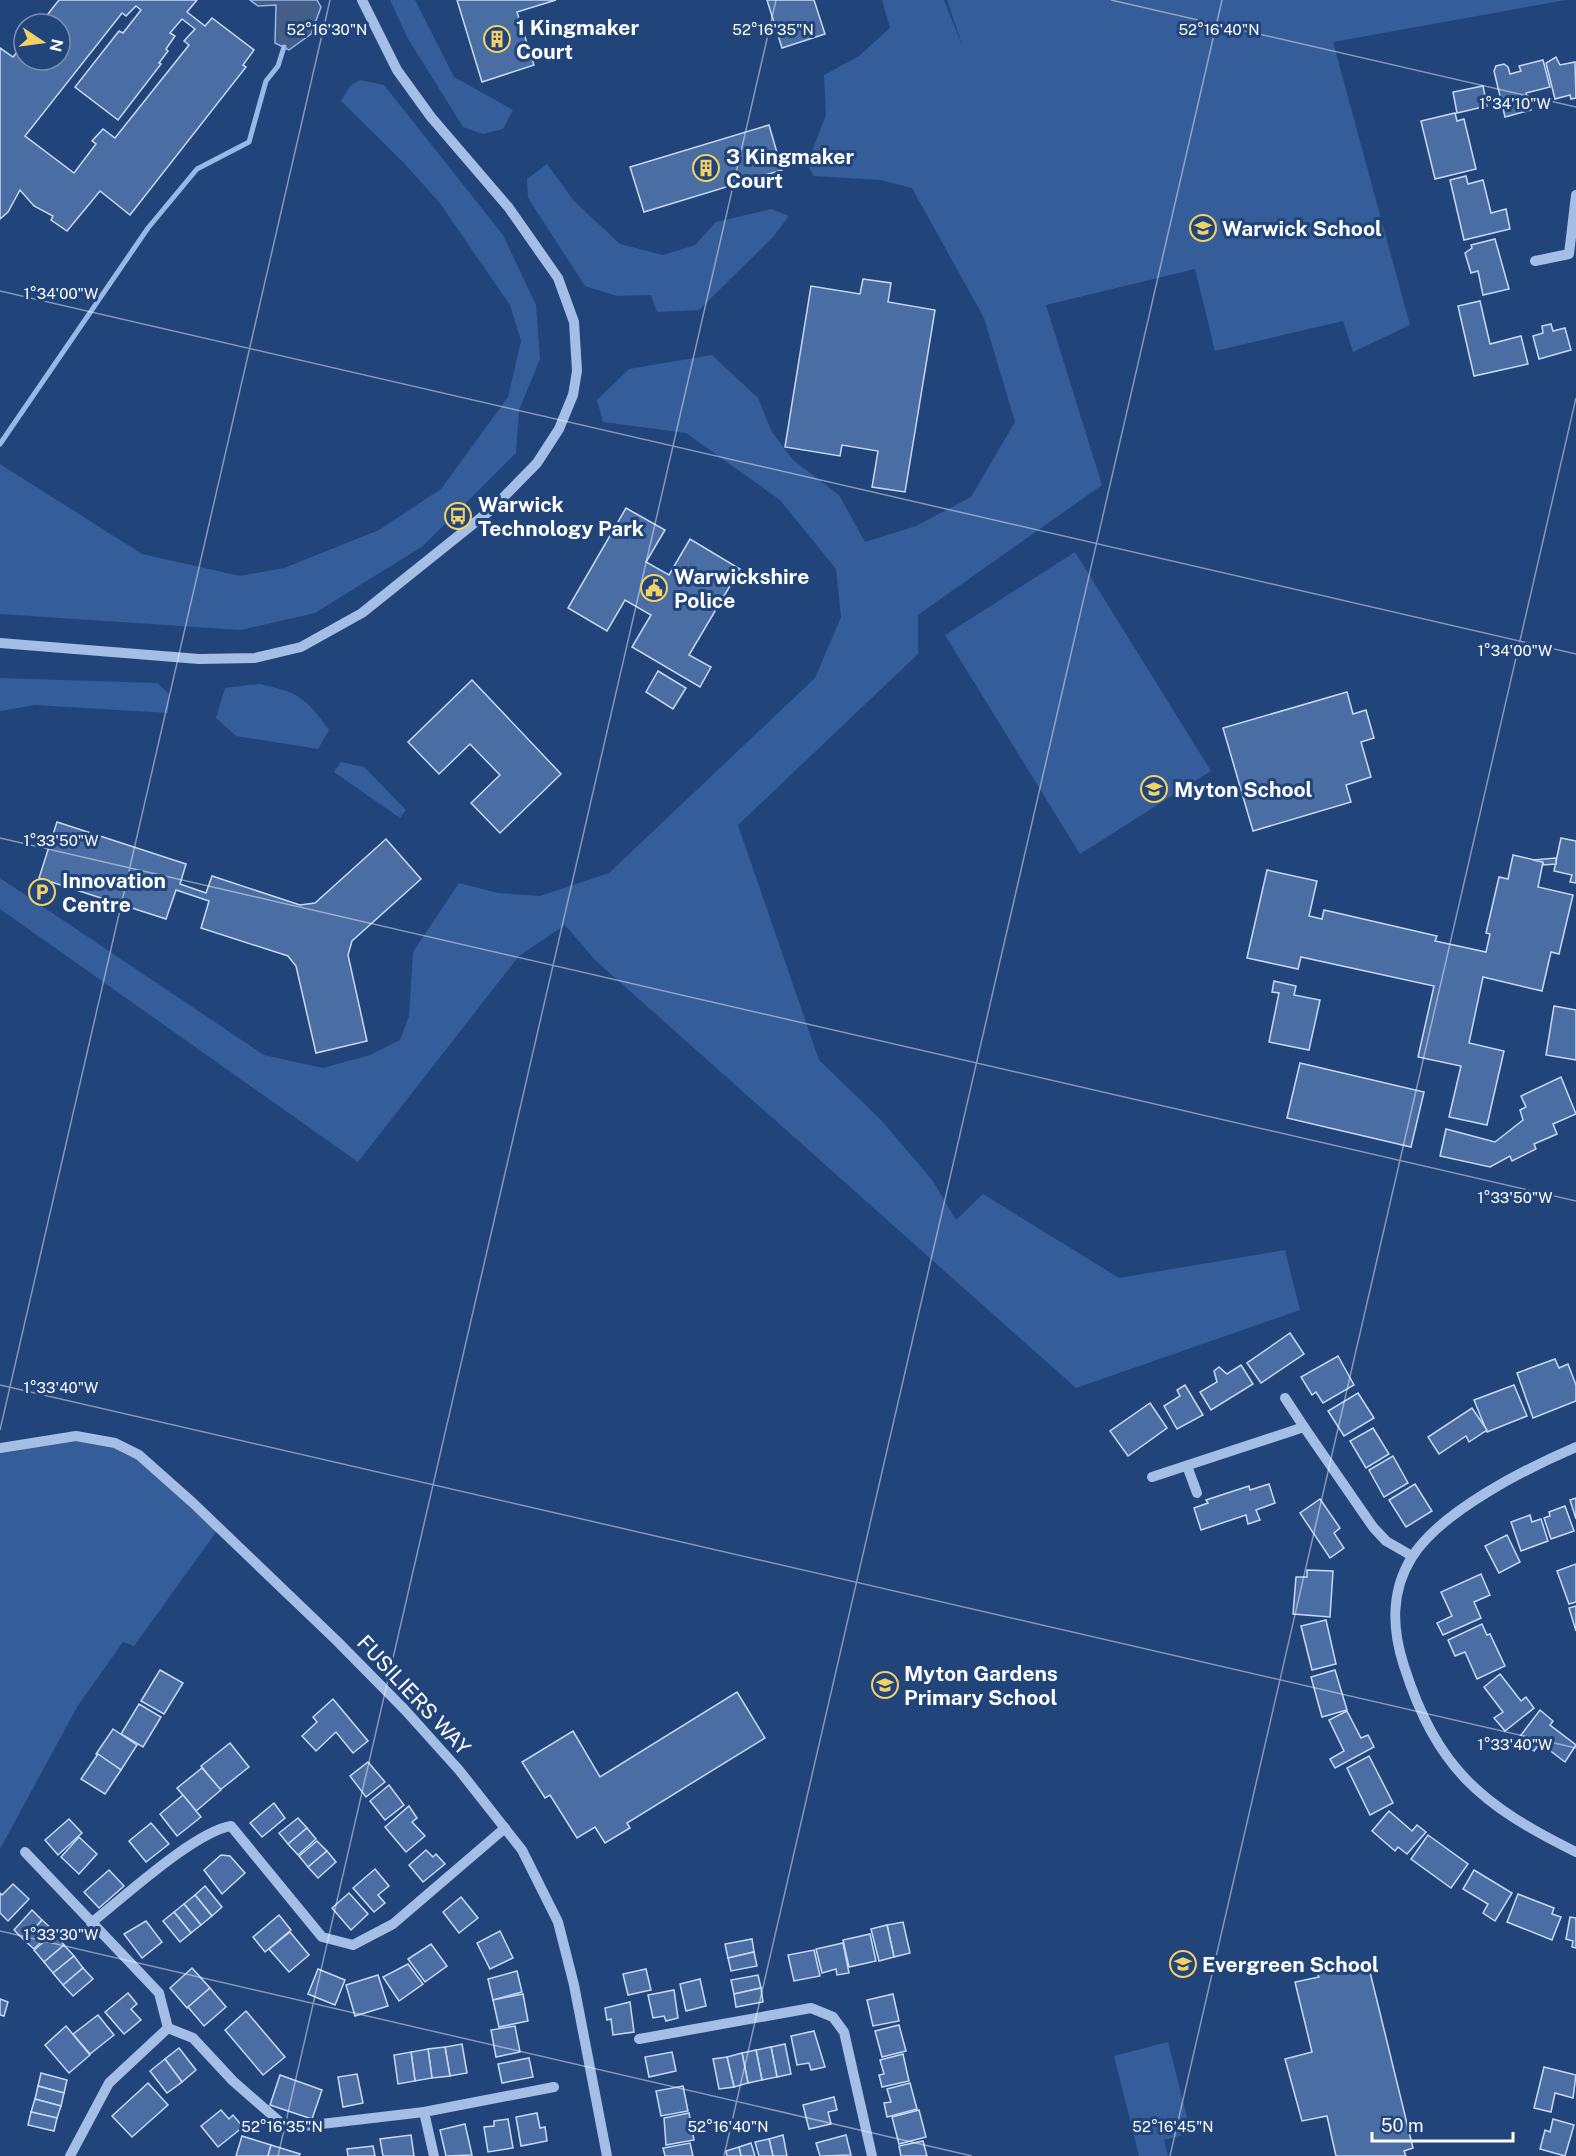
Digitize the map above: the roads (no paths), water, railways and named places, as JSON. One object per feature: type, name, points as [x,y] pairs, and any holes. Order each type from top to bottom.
[{"type":"street","points":[[0,643],[218,659],[278,655],[301,647],[362,613],[493,508],[537,463],[559,429],[570,403],[578,371],[574,322],[558,278],[510,208],[431,117],[396,70],[362,0]]},
{"type":"street","points":[[1534,261],[1569,254],[1576,195]]},
{"type":"street","points":[[1285,1398],[1373,1527],[1386,1541],[1412,1556]]},
{"type":"street","points":[[1152,1477],[1304,1427]]},
{"type":"street","name":"FUSILIERS WAY","points":[[0,1448],[76,1436],[115,1443],[139,1455],[193,1503],[405,1710],[505,1828],[537,1876],[558,1922],[567,1951],[607,2156]]},
{"type":"street","points":[[1576,1447],[1520,1473],[1446,1521],[1412,1556],[1400,1583],[1394,1610],[1394,1630],[1417,1706],[1431,1735],[1457,1772],[1485,1796],[1538,1832],[1576,1852]]},
{"type":"street","points":[[1187,1466],[1197,1493]]},
{"type":"street","points":[[91,1923],[195,1841],[219,1828],[231,1826],[322,1937],[353,1945],[393,1924],[505,1828]]},
{"type":"street","points":[[25,1852],[159,1993],[168,2028]]},
{"type":"street","points":[[639,2039],[811,2008],[832,2017],[844,2032],[872,2156]]},
{"type":"street","points":[[168,2028],[193,2038],[233,2081],[287,2128],[424,2112],[554,2087]]},
{"type":"street","points":[[70,2156],[109,2083],[168,2028]]},
{"type":"street","points":[[424,2112],[434,2156]]},
{"type":"waterway","points":[[0,444],[148,228],[197,169],[249,142],[266,81],[278,66],[284,47]]},
{"type":"place","name":"1 Kingmaker Court","points":[[497,39]]},
{"type":"place","name":"3 Kingmaker Court","points":[[706,168]]},
{"type":"place","name":"Warwick School","points":[[1203,228]]},
{"type":"place","name":"Warwick Technology Park","points":[[458,516]]},
{"type":"place","name":"Warwickshire Police","points":[[654,588]]},
{"type":"place","name":"Myton School","points":[[1154,789]]},
{"type":"place","name":"Innovation Centre","points":[[42,892]]},
{"type":"place","name":"Myton Gardens Primary School","points":[[885,1685]]},
{"type":"place","name":"Evergreen School","points":[[1183,1964]]}]
